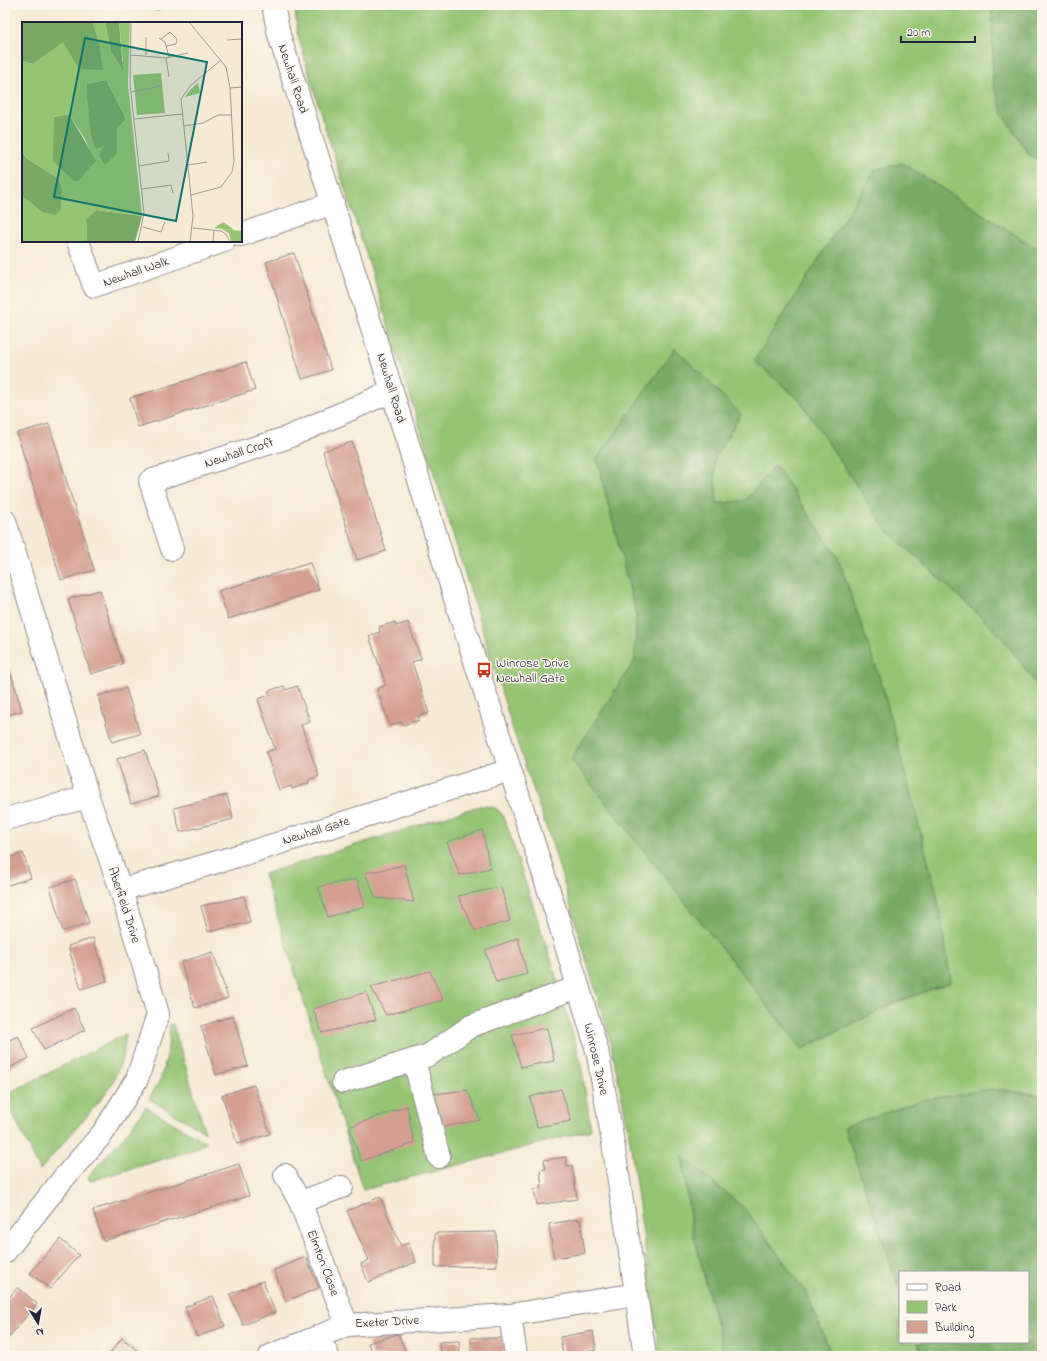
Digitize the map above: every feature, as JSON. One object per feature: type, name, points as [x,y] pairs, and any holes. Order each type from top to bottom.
[{"type":"street","name":"Newhall Road","points":[[273,5],[280,35],[392,391],[456,602],[510,770]]},
{"type":"street","points":[[242,235],[333,203]]},
{"type":"street","name":"Newhall Walk","points":[[78,242],[94,286],[221,242]]},
{"type":"street","name":"Newhall Croft","points":[[172,549],[150,481],[286,438],[392,391]]},
{"type":"street","name":"Aberfield Drive","points":[[5,521],[88,797],[121,890],[158,1014],[137,1079],[103,1133],[62,1180],[5,1252]]},
{"type":"street","name":"Newhall Gate","points":[[121,890],[250,852],[510,770]]},
{"type":"street","name":"Winrose Drive","points":[[510,770],[559,922],[597,1050],[610,1124],[645,1356]]},
{"type":"street","points":[[5,819],[88,797]]},
{"type":"street","points":[[343,1082],[429,1055],[471,1026],[578,987]]},
{"type":"street","points":[[414,1060],[439,1157]]},
{"type":"street","name":"Elmton Close","points":[[285,1175],[300,1202],[347,1325]]},
{"type":"street","points":[[300,1202],[342,1187]]},
{"type":"street","name":"Exeter Drive","points":[[270,1356],[347,1325],[510,1315],[636,1294]]},
{"type":"street","points":[[510,1315],[516,1356]]},
{"type":"street","points":[[319,1336],[328,1356]]},
{"type":"green space","points":[[294,5],[992,5],[993,82],[1003,114],[1029,155],[1042,160],[1042,252],[902,163],[754,361],[799,399],[885,528],[1002,637],[1042,692],[1042,1095],[990,1089],[845,1127],[899,1288],[899,1343],[918,1343],[924,1356],[832,1356],[807,1294],[746,1210],[682,1156],[691,1224],[725,1356],[660,1356],[628,1127],[610,1040],[555,853],[515,736],[372,272],[322,118],[299,39]],"holes":[[[741,414],[714,459],[717,504],[746,500],[775,465],[838,558],[882,685],[937,895],[951,982],[892,1004],[802,1049],[571,759],[635,660],[636,614],[597,459]]]},
{"type":"green space","points":[[992,5],[1042,5],[1042,160],[1029,155],[1003,114],[993,82]]},
{"type":"green space","points":[[902,163],[1042,252],[1042,692],[1002,637],[885,528],[799,399],[754,361],[875,170]]},
{"type":"green space","points":[[675,348],[741,414],[714,459],[717,504],[746,500],[775,465],[838,558],[882,685],[937,895],[951,982],[892,1004],[802,1049],[571,759],[635,660],[636,614],[597,459]]},
{"type":"green space","points":[[479,806],[493,807],[504,817],[553,966],[581,1063],[591,1130],[363,1190],[264,874]]},
{"type":"green space","points":[[170,1024],[173,1024],[205,1132],[149,1099],[161,1078],[167,1056]]},
{"type":"green space","points":[[126,1034],[123,1057],[112,1084],[98,1103],[40,1170],[5,1098],[5,1095]]},
{"type":"green space","points":[[990,1089],[1042,1095],[1042,1356],[924,1356],[918,1343],[1029,1343],[1029,1271],[899,1271],[899,1288],[844,1127],[922,1100]]},
{"type":"green space","points":[[146,1107],[206,1142],[194,1150],[90,1181],[88,1177],[125,1135]]},
{"type":"green space","points":[[682,1156],[746,1210],[807,1294],[832,1356],[725,1356],[691,1224]]},
{"type":"building","points":[[126,5],[160,5],[159,10]]},
{"type":"building","points":[[294,253],[331,370],[302,379],[266,262]]},
{"type":"building","points":[[246,362],[255,390],[138,427],[130,398]]},
{"type":"building","points":[[49,424],[94,570],[61,580],[17,433]]},
{"type":"building","points":[[352,442],[386,551],[357,560],[323,451]]},
{"type":"building","points":[[310,563],[319,590],[228,619],[219,591]]},
{"type":"building","points":[[100,590],[123,664],[91,674],[68,599]]},
{"type":"building","points":[[395,622],[396,626],[408,622],[421,659],[412,662],[429,713],[418,716],[420,720],[403,725],[401,722],[390,726],[377,689],[386,685],[369,636],[380,632],[379,627]]},
{"type":"building","points":[[9,667],[22,711],[5,716],[5,668]]},
{"type":"building","points":[[284,686],[286,690],[297,686],[310,722],[301,725],[319,776],[308,780],[309,783],[292,789],[291,786],[279,790],[266,752],[275,749],[258,699],[270,695],[268,691]]},
{"type":"building","points":[[126,688],[140,734],[112,742],[98,696]]},
{"type":"building","points":[[145,750],[159,796],[131,804],[117,759]]},
{"type":"building","points":[[227,795],[233,819],[180,832],[174,808]]},
{"type":"building","points":[[482,830],[490,868],[460,875],[447,842]]},
{"type":"building","points":[[23,853],[31,878],[5,886],[5,859]]},
{"type":"building","points":[[404,865],[414,902],[376,898],[365,873]]},
{"type":"building","points":[[75,879],[89,923],[63,931],[50,887]]},
{"type":"building","points":[[357,879],[365,906],[328,917],[318,887]]},
{"type":"building","points":[[501,887],[510,921],[475,931],[458,896]]},
{"type":"building","points":[[244,896],[250,922],[208,932],[201,906]]},
{"type":"building","points":[[93,938],[107,981],[81,989],[68,946]]},
{"type":"building","points":[[518,938],[527,974],[496,982],[485,950]]},
{"type":"building","points":[[213,952],[228,998],[195,1008],[181,962]]},
{"type":"building","points":[[430,971],[443,1000],[386,1015],[371,987]]},
{"type":"building","points":[[366,992],[376,1020],[322,1033],[313,1009]]},
{"type":"building","points":[[74,1008],[85,1030],[44,1050],[33,1028]]},
{"type":"building","points":[[233,1016],[248,1066],[216,1075],[201,1026]]},
{"type":"building","points":[[547,1028],[554,1061],[521,1067],[512,1035]]},
{"type":"building","points":[[18,1036],[29,1058],[5,1070],[5,1042]]},
{"type":"building","points":[[254,1085],[270,1134],[237,1144],[222,1095]]},
{"type":"building","points":[[561,1089],[571,1121],[537,1127],[530,1097]]},
{"type":"building","points":[[467,1090],[480,1120],[443,1127],[434,1094]]},
{"type":"building","points":[[407,1106],[414,1143],[361,1161],[349,1127]]},
{"type":"building","points":[[566,1157],[567,1166],[572,1165],[577,1199],[537,1205],[534,1189],[542,1188],[540,1170],[546,1169],[544,1160]]},
{"type":"building","points":[[239,1164],[249,1196],[103,1241],[93,1210]]},
{"type":"building","points":[[380,1197],[401,1246],[408,1243],[416,1262],[368,1282],[361,1264],[369,1260],[347,1211]]},
{"type":"building","points":[[580,1219],[585,1253],[554,1258],[549,1224]]},
{"type":"building","points":[[496,1232],[497,1266],[435,1267],[435,1233]]},
{"type":"building","points":[[60,1239],[79,1255],[50,1289],[30,1273]]},
{"type":"building","points":[[306,1257],[319,1288],[286,1301],[274,1270]]},
{"type":"building","points":[[263,1281],[275,1312],[243,1325],[230,1294]]},
{"type":"building","points":[[18,1287],[37,1304],[8,1338],[5,1335],[5,1302]]},
{"type":"building","points":[[213,1296],[225,1326],[197,1337],[185,1307]]},
{"type":"building","points":[[593,1331],[596,1350],[563,1355],[560,1337]]},
{"type":"building","points":[[398,1334],[408,1356],[373,1356],[368,1343]]},
{"type":"building","points":[[122,1338],[144,1356],[108,1356]]},
{"type":"building","points":[[471,1338],[504,1338],[504,1356],[471,1356]]},
{"type":"building","points":[[459,1341],[460,1356],[440,1356],[439,1342]]},
{"type":"place","name":"Winrose Drive Newhall Gate","points":[[484,670]]}]
